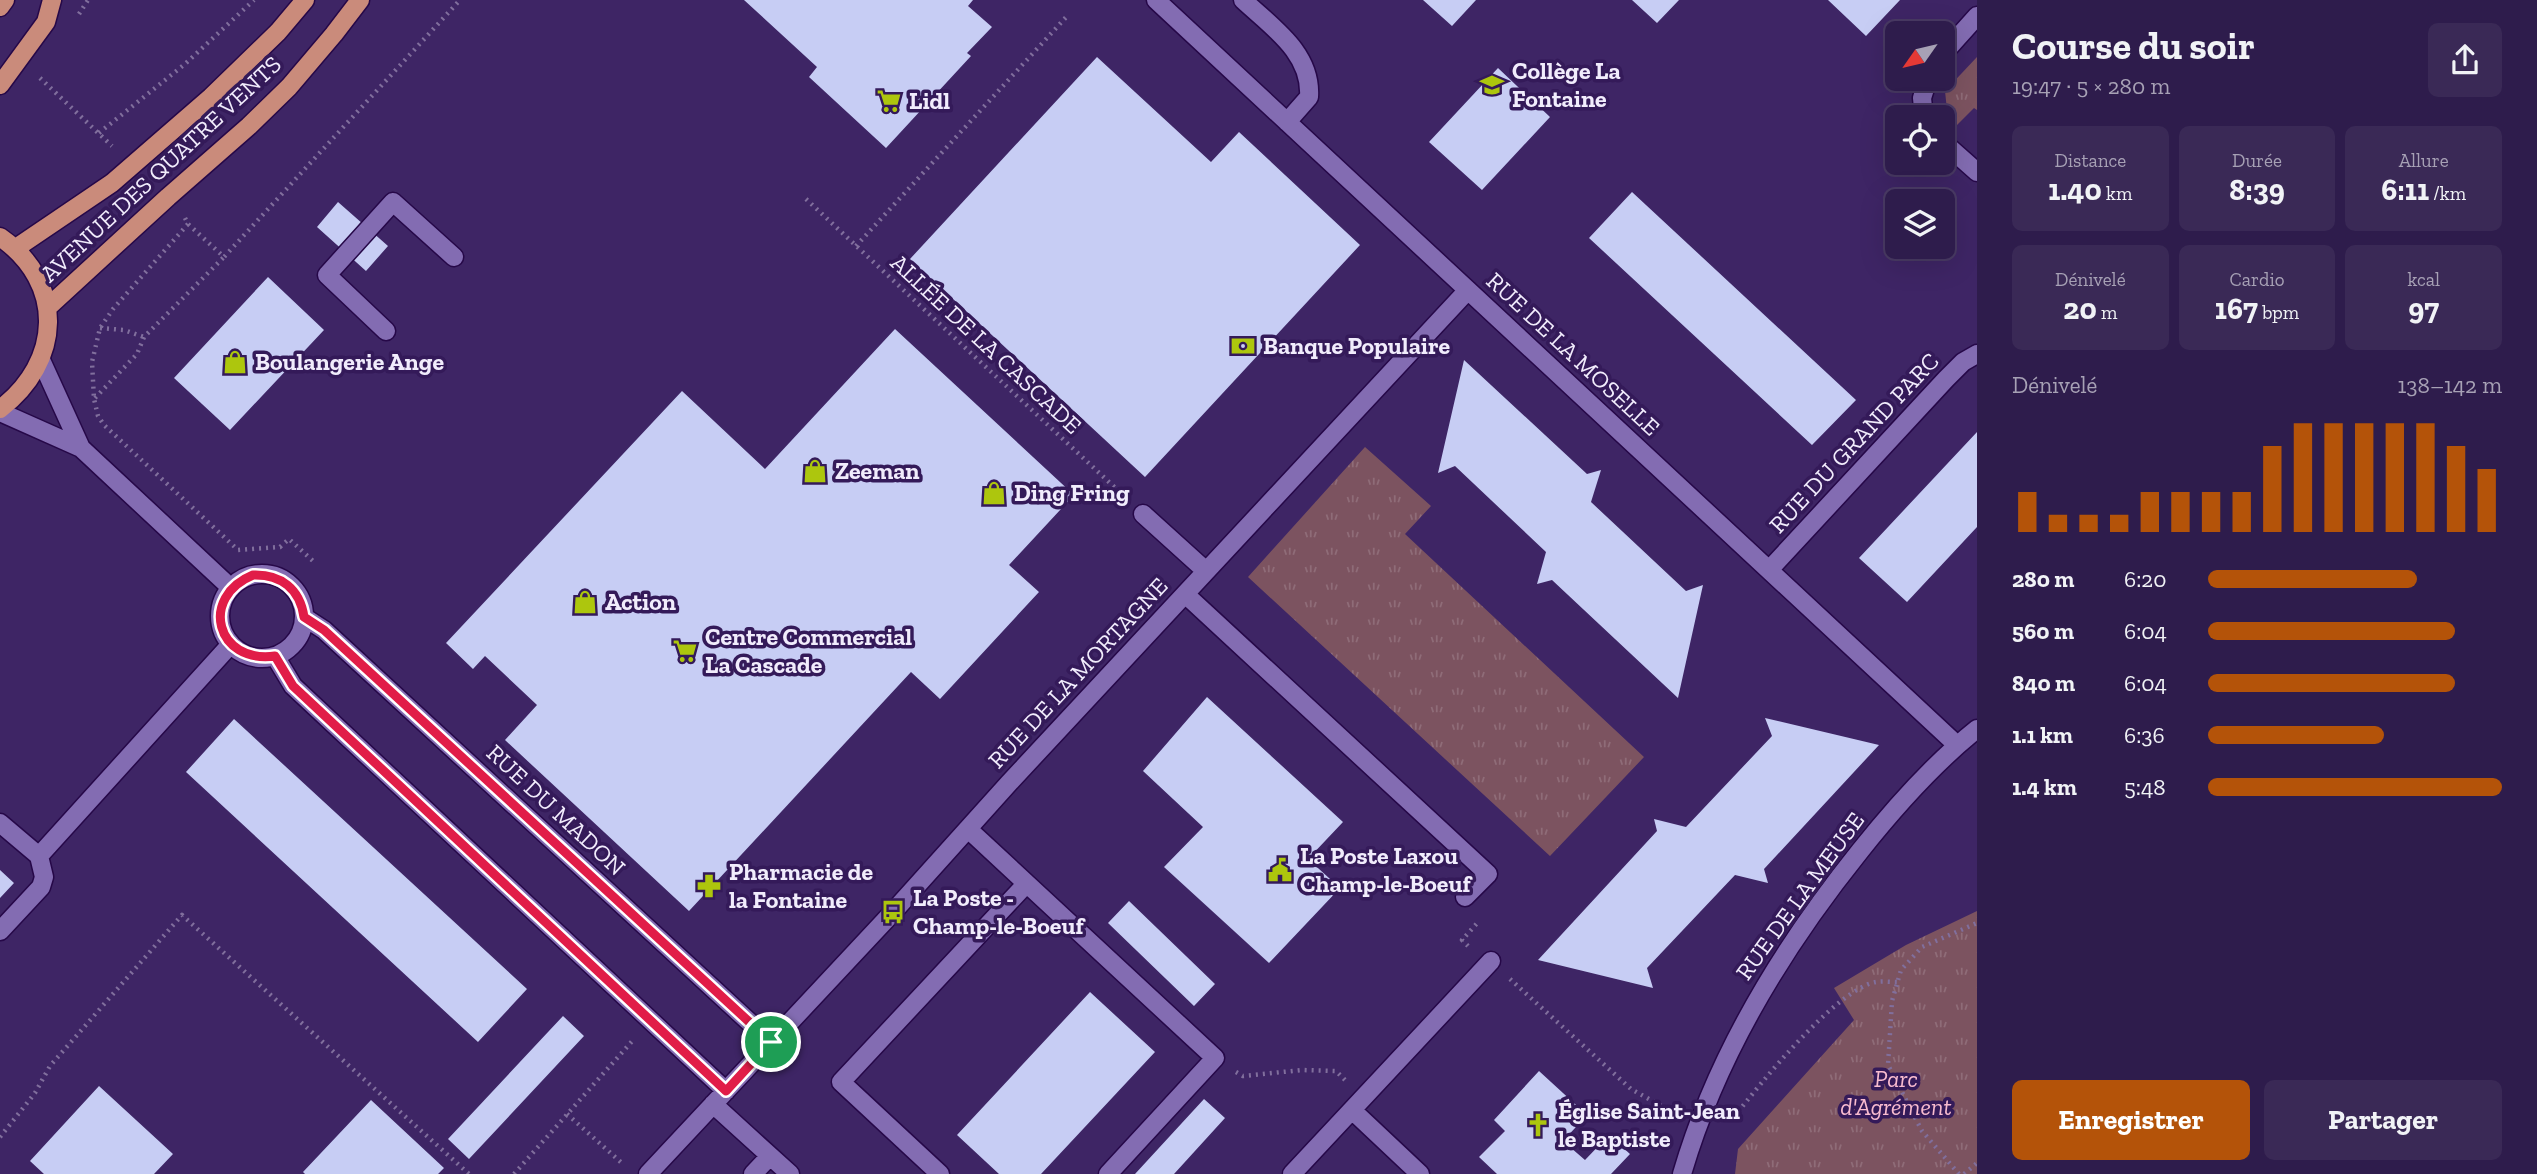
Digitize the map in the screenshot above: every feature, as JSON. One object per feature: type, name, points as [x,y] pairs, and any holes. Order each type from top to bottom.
[{"type":"main road","points":[[0,7],[5,0]]},
{"type":"main road","points":[[0,85],[46,22],[52,0]]},
{"type":"main road","name":"AVENUE DES QUATRE VENTS","points":[[16,248],[112,183],[211,97],[278,32],[305,0]]},
{"type":"main road","name":"AVENUE DES QUATRE VENTS","points":[[47,308],[289,87],[360,0]]},
{"type":"main road","points":[[0,237],[16,248],[31,265],[47,308],[48,334],[41,360],[31,380],[0,411]]},
{"type":"street","name":"RUE DE LA MOSELLE","points":[[1156,0],[1957,745]]},
{"type":"street","points":[[1243,0],[1289,43],[1301,58],[1306,70],[1310,97],[1286,122]]},
{"type":"street","points":[[1955,41],[1977,16]]},
{"type":"street","points":[[1955,153],[1977,172]]},
{"type":"street","points":[[386,331],[327,275],[368,229],[393,202],[454,257]]},
{"type":"street","name":"RUE DE LA MORTAGNE","points":[[648,1174],[1468,290]]},
{"type":"street","name":"RUE DU GRAND PARC","points":[[1769,570],[1946,379],[1963,362],[1977,354]]},
{"type":"street","points":[[41,360],[81,448]]},
{"type":"street","points":[[0,411],[81,448],[231,587]]},
{"type":"street","points":[[1143,514],[1206,571]]},
{"type":"street","points":[[253,575],[265,575],[288,584],[297,593],[304,617],[302,630],[286,650],[275,656],[261,658],[248,656],[235,649],[226,639],[220,612],[223,599],[231,587],[253,575]]},
{"type":"street","points":[[1185,594],[1488,874],[1465,897]]},
{"type":"street","name":"RUE DU MADON","points":[[304,617],[324,630],[771,1042]]},
{"type":"street","points":[[39,856],[231,644]]},
{"type":"street","points":[[275,656],[293,686],[651,1020],[770,1156],[790,1174]]},
{"type":"street","name":"RUE DE LA MEUSE","points":[[1682,1174],[1701,1116],[1744,1021],[1793,939],[1905,797],[1957,745],[1977,729]]},
{"type":"street","points":[[0,823],[39,856],[44,877],[41,887],[0,931]]},
{"type":"street","points":[[968,829],[1215,1058],[1108,1174]]},
{"type":"street","points":[[940,1174],[841,1082],[1026,884]]},
{"type":"street","points":[[1292,1174],[1491,961]]},
{"type":"street","points":[[1358,1104],[1420,1174]]},
{"type":"street","points":[[753,1174],[770,1156]]},
{"type":"path","points":[[99,133],[185,64],[254,0]]},
{"type":"path","points":[[94,399],[137,354],[144,337],[224,257],[460,0]]},
{"type":"path","points":[[856,246],[1069,14]]},
{"type":"path","points":[[33,71],[116,149]]},
{"type":"path","name":"ALLÉE DE LA CASCADE","points":[[806,199],[1143,514]]},
{"type":"path","points":[[181,209],[188,224],[224,257]]},
{"type":"path","points":[[188,224],[113,309],[100,328],[92,362],[94,399],[99,416],[104,425],[239,550],[280,547],[289,539],[313,561]]},
{"type":"path","points":[[100,328],[124,330],[144,337]]},
{"type":"path","points":[[1465,897],[1484,915],[1462,940],[1476,954],[1491,961],[1630,1089],[1665,1108],[1728,1124],[1777,1063],[1842,1000],[1875,982],[1898,982]]},
{"type":"path","points":[[0,1137],[36,1093],[50,1066],[182,915],[469,1174]]},
{"type":"path","points":[[1977,923],[1922,947],[1907,960],[1901,970],[1892,1000],[1888,1065],[1922,1131],[1962,1174],[1977,1163]]},
{"type":"path","points":[[514,1174],[651,1020]]},
{"type":"path","points":[[1215,1058],[1243,1076],[1303,1070],[1336,1072],[1358,1104]]},
{"type":"path","points":[[567,1114],[633,1174]]},
{"type":"green space","points":[[1977,57],[1977,110],[1974,108],[1956,126],[1955,105],[1946,105],[1945,91],[1955,91],[1955,80]]},
{"type":"green space","points":[[1365,447],[1431,506],[1405,534],[1644,757],[1550,856],[1248,577]]},
{"type":"green space","name":"Parc d'Agrément","points":[[1977,911],[1977,1174],[1735,1174],[1738,1149],[1854,1020],[1834,988],[1906,945]]},
{"type":"building","name":"Lidl","points":[[744,0],[973,0],[968,6],[992,27],[967,53],[971,56],[886,148],[809,77],[817,67]]},
{"type":"building","points":[[1423,0],[1476,0],[1452,26]]},
{"type":"building","points":[[1632,0],[1679,0],[1657,23]]},
{"type":"building","points":[[1828,0],[1900,0],[1866,36]]},
{"type":"building","points":[[1097,57],[1211,162],[1239,132],[1360,245],[1145,477],[910,259]]},
{"type":"building","points":[[1498,68],[1550,117],[1482,190],[1429,142]]},
{"type":"building","points":[[1632,192],[1856,400],[1812,445],[1589,238]]},
{"type":"building","points":[[338,202],[388,246],[366,271],[317,227]]},
{"type":"building","points":[[268,277],[324,330],[230,430],[174,378]]},
{"type":"building","points":[[895,329],[1074,495],[1009,565],[1039,592],[940,699],[911,672],[689,911],[505,740],[537,705],[485,656],[473,669],[446,643],[682,391],[765,469]]},
{"type":"building","points":[[1464,360],[1587,474],[1601,470],[1591,502],[1686,591],[1703,585],[1678,698],[1552,580],[1537,584],[1546,552],[1455,466],[1438,473]]},
{"type":"building","points":[[1977,432],[1977,527],[1907,602],[1859,558]]},
{"type":"building","points":[[1207,697],[1343,822],[1308,859],[1340,888],[1269,963],[1164,867],[1203,827],[1143,771]]},
{"type":"building","points":[[1765,718],[1879,745],[1764,869],[1768,883],[1735,875],[1647,968],[1653,988],[1538,960],[1657,831],[1654,819],[1686,827],[1772,736]]},
{"type":"building","points":[[234,719],[527,989],[478,1042],[186,772]]},
{"type":"building","points":[[0,870],[14,883],[0,898]]},
{"type":"building","points":[[1129,901],[1215,984],[1194,1006],[1108,923]]},
{"type":"building","points":[[1090,992],[1155,1052],[1041,1174],[999,1174],[957,1135]]},
{"type":"building","points":[[563,1016],[584,1036],[469,1159],[448,1139]]},
{"type":"building","name":"Église Saint-Jean le Baptiste","points":[[1539,1071],[1587,1115],[1563,1141],[1585,1160],[1609,1135],[1630,1154],[1611,1174],[1497,1174],[1479,1157],[1505,1131],[1494,1120]]},
{"type":"building","points":[[99,1086],[173,1154],[154,1174],[44,1174],[30,1161]]},
{"type":"building","points":[[1204,1099],[1225,1118],[1174,1174],[1135,1174]]},
{"type":"building","points":[[371,1100],[444,1168],[438,1174],[303,1172]]},
{"type":"place","name":"Collège La Fontaine","points":[[1492,85]]},
{"type":"place","name":"Lidl","points":[[889,101]]},
{"type":"place","name":"Banque Populaire","points":[[1243,346]]},
{"type":"place","name":"Boulangerie Ange","points":[[235,362]]},
{"type":"place","name":"Zeeman","points":[[815,471]]},
{"type":"place","name":"Ding Fring","points":[[994,493]]},
{"type":"place","name":"Action","points":[[585,602]]},
{"type":"place","name":"Centre Commercial La Cascade","points":[[685,651]]},
{"type":"place","name":"La Poste Laxou Champ-le-Boeuf","points":[[1280,870]]},
{"type":"place","name":"Pharmacie de la Fontaine","points":[[709,886]]},
{"type":"place","name":"La Poste - Champ-le-Boeuf","points":[[893,912]]},
{"type":"place","name":"Église Saint-Jean le Baptiste","points":[[1538,1125]]},
{"type":"route","points":[[253,575],[277,578],[288,584],[297,593],[304,617],[324,630],[771,1042],[726,1091],[293,686],[275,656],[248,656],[235,649],[226,639],[220,612],[223,599],[231,587],[253,575]]}]
